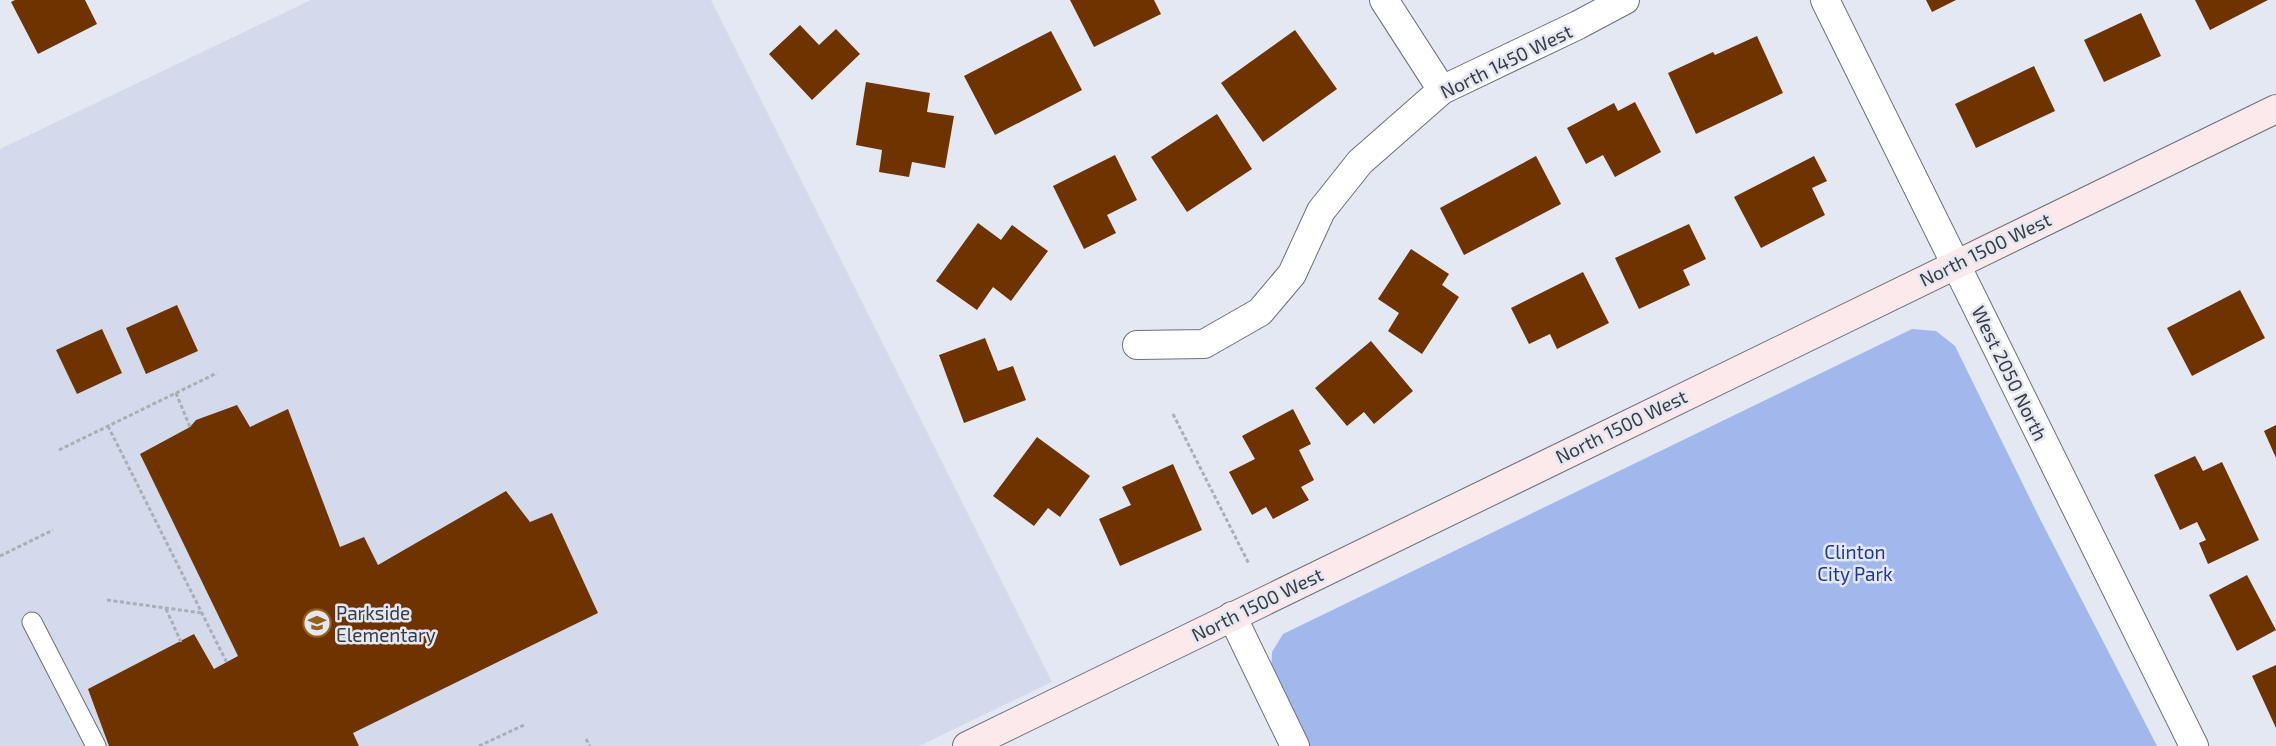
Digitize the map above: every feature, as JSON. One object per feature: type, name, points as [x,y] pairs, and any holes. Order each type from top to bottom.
[{"type":"street","points":[[1384,0],[1442,90]]},
{"type":"street","name":"North 1450 West","points":[[1137,345],[1204,344],[1260,312],[1292,274],[1321,211],[1360,162],[1442,90],[1578,26],[1625,0]]},
{"type":"street","name":"West 2050 North","points":[[1825,0],[2194,746]]},
{"type":"street","name":"North 1500 West","points":[[967,746],[2276,109]]},
{"type":"street","points":[[1232,616],[1295,746]]},
{"type":"lane","points":[[32,622],[96,746]]},
{"type":"path","points":[[60,450],[217,373]]},
{"type":"path","points":[[176,393],[190,427]]},
{"type":"path","points":[[1173,414],[1249,564]]},
{"type":"path","points":[[108,426],[227,663]]},
{"type":"path","points":[[0,556],[53,530]]},
{"type":"path","points":[[107,600],[202,613]]},
{"type":"path","points":[[166,608],[181,642]]},
{"type":"path","points":[[479,746],[524,725]]},
{"type":"path","points":[[586,739],[590,746]]},
{"type":"shaded area","points":[[311,0],[711,0],[1052,682],[919,746],[0,746],[0,149]]},
{"type":"green space","name":"Clinton City Park","points":[[1912,329],[1936,331],[1955,346],[2039,517],[2157,746],[1305,746],[1271,677],[1272,652],[1283,634]]},
{"type":"building","points":[[15,0],[85,0],[97,24],[38,54],[11,2]]},
{"type":"building","points":[[1070,0],[1154,0],[1161,14],[1094,47]]},
{"type":"building","points":[[1926,0],[1956,0],[1932,12]]},
{"type":"building","points":[[2195,0],[2268,0],[2210,30]]},
{"type":"building","points":[[2141,13],[2161,56],[2104,82],[2084,40]]},
{"type":"building","points":[[800,25],[819,45],[836,29],[860,54],[812,100],[769,54]]},
{"type":"building","points":[[1295,30],[1337,89],[1263,142],[1221,83]]},
{"type":"building","points":[[1051,31],[1082,90],[995,135],[964,76]]},
{"type":"building","points":[[1757,36],[1783,93],[1696,134],[1668,73],[1713,52],[1715,55]]},
{"type":"building","points":[[2034,66],[2055,111],[1976,148],[1955,104]]},
{"type":"building","points":[[866,82],[930,93],[927,112],[954,116],[945,168],[912,162],[909,177],[879,172],[882,150],[856,145]]},
{"type":"building","points":[[1635,102],[1661,152],[1615,177],[1603,155],[1586,164],[1567,128],[1614,103],[1618,111]]},
{"type":"building","points":[[1217,114],[1252,169],[1187,212],[1151,157]]},
{"type":"building","points":[[1115,155],[1137,200],[1107,215],[1116,233],[1084,249],[1053,186]]},
{"type":"building","points":[[1536,156],[1561,204],[1464,255],[1440,208]]},
{"type":"building","points":[[1814,156],[1827,181],[1812,188],[1825,215],[1761,248],[1734,197]]},
{"type":"building","points":[[978,223],[1001,240],[1012,225],[1048,251],[1011,301],[993,287],[977,310],[936,281]]},
{"type":"building","points":[[1689,224],[1706,259],[1683,270],[1690,285],[1639,309],[1615,258]]},
{"type":"building","points":[[1411,249],[1449,274],[1442,285],[1459,297],[1422,354],[1388,331],[1399,313],[1378,299]]},
{"type":"building","points":[[1583,272],[1609,323],[1557,349],[1550,334],[1529,344],[1511,308]]},
{"type":"building","points":[[2240,290],[2265,338],[2192,376],[2167,328]]},
{"type":"building","points":[[177,305],[198,351],[146,374],[126,328]]},
{"type":"building","points":[[102,329],[122,373],[77,394],[56,350]]},
{"type":"building","points":[[985,338],[998,371],[1013,366],[1026,400],[964,423],[939,355]]},
{"type":"building","points":[[1371,341],[1413,391],[1374,424],[1364,412],[1347,426],[1315,388]]},
{"type":"building","points":[[237,405],[250,427],[288,409],[340,547],[364,537],[378,565],[506,491],[530,522],[552,513],[598,613],[353,733],[359,746],[109,746],[88,689],[194,634],[214,669],[238,656],[140,454],[190,427],[196,420]]},
{"type":"building","points":[[1293,409],[1311,444],[1299,450],[1314,480],[1301,487],[1309,500],[1273,519],[1266,507],[1252,515],[1229,472],[1255,459],[1242,436]]},
{"type":"building","points":[[2276,425],[2276,458],[2264,431]]},
{"type":"building","points":[[1037,437],[1090,476],[1060,517],[1048,508],[1034,526],[993,496]]},
{"type":"building","points":[[2195,456],[2203,471],[2222,462],[2259,540],[2208,564],[2199,543],[2206,540],[2197,522],[2180,530],[2154,475]]},
{"type":"building","points":[[1173,464],[1202,530],[1120,566],[1099,519],[1131,505],[1122,487]]},
{"type":"building","points":[[2247,575],[2276,630],[2237,651],[2209,595]]},
{"type":"building","points":[[2276,665],[2276,728],[2252,676]]},
{"type":"place","name":"Parkside Elementary","points":[[317,623]]}]
